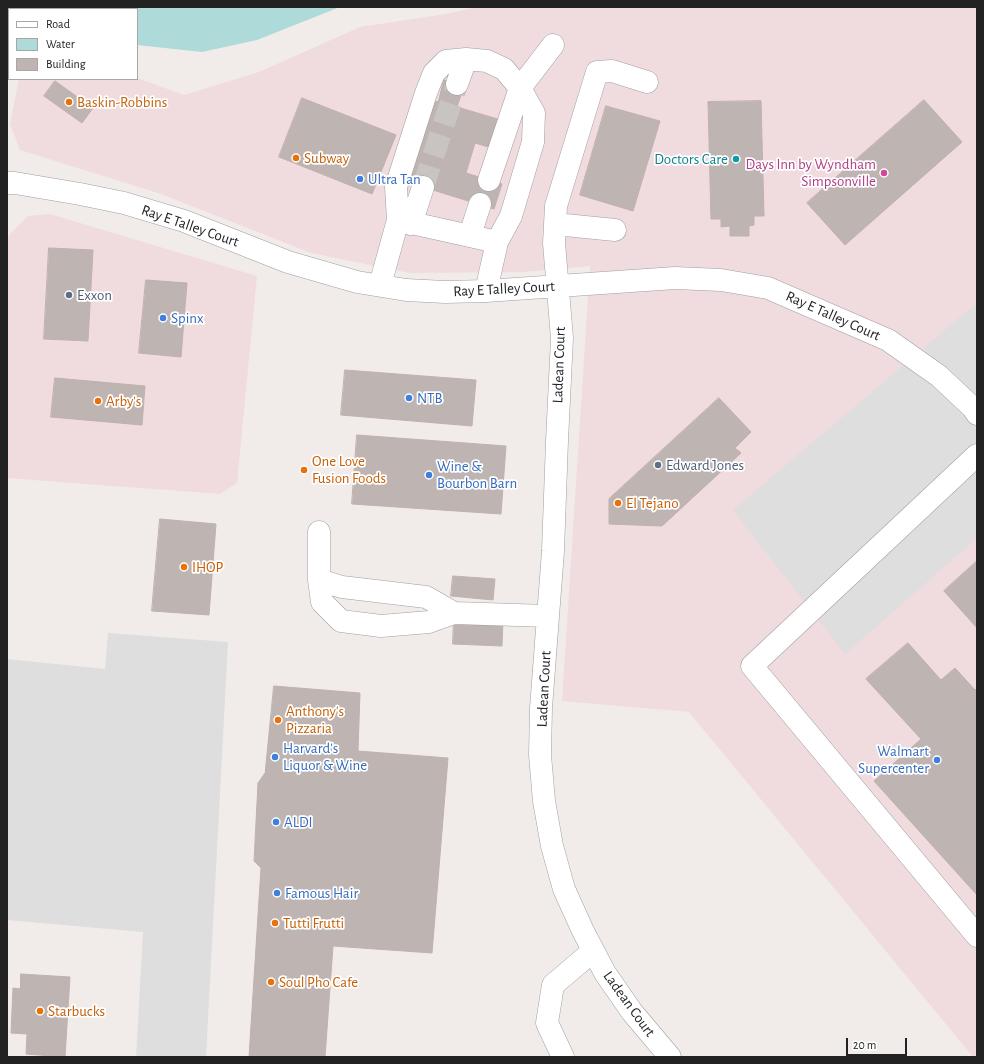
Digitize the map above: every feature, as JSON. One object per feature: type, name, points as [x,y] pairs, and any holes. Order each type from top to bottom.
[{"type":"street","points":[[489,180],[520,88],[553,45]]},
{"type":"street","points":[[457,84],[466,59]]},
{"type":"street","points":[[404,222],[396,187],[426,93],[434,73],[446,61],[466,59],[486,61],[504,69],[520,88],[534,113],[533,142],[511,216],[497,242],[486,291]]},
{"type":"street","name":"Ladean Court","points":[[647,82],[612,71],[597,72],[556,206],[554,243],[562,338],[556,441],[553,551],[540,755],[544,801],[552,846],[564,889],[583,931],[605,973],[632,1012],[670,1057]]},
{"type":"street","name":"Ray E Talley Court","points":[[7,183],[80,194],[124,203],[184,221],[288,262],[358,282],[406,290],[445,292],[486,291],[675,278],[721,280],[768,288],[888,340],[939,376],[973,408],[977,414]]},
{"type":"street","points":[[380,286],[404,222],[423,187]]},
{"type":"street","points":[[470,235],[480,204]]},
{"type":"street","points":[[404,222],[497,242]]},
{"type":"street","points":[[555,224],[615,230]]},
{"type":"street","points":[[977,455],[752,666],[977,936]]},
{"type":"street","points":[[319,532],[319,580],[322,602],[341,621],[381,626],[429,622],[454,613],[548,616]]},
{"type":"street","points":[[319,580],[342,587],[426,597],[454,613]]},
{"type":"street","points":[[563,1057],[547,1023],[553,985],[593,951]]},
{"type":"shaded area","points":[[477,7],[977,7],[977,1057],[973,1057],[689,712],[562,701],[590,266],[524,272],[410,273],[311,253],[161,194],[20,150],[10,124],[19,80],[138,80],[138,78],[184,95],[259,72],[360,27],[446,14]]},
{"type":"shaded area","points":[[50,214],[257,276],[237,483],[220,494],[7,478],[7,246],[9,235],[28,216]]},
{"type":"shaded area","points":[[977,303],[977,538],[845,654],[733,510]]},
{"type":"shaded area","points":[[108,633],[228,642],[206,1057],[136,1057],[143,932],[7,920],[7,659],[105,669]]},
{"type":"water","points":[[340,7],[257,40],[202,52],[138,45],[138,8],[120,8]]},
{"type":"building","points":[[444,80],[464,86],[457,107],[501,120],[492,148],[475,143],[466,173],[502,184],[494,209],[404,181],[429,100],[438,102]]},
{"type":"building","name":"Baskin-Robbins","points":[[55,81],[93,108],[82,123],[44,96]]},
{"type":"building","points":[[302,98],[396,135],[372,194],[279,157]]},
{"type":"building","name":"Days Inn by Wyndham Simpsonville","points":[[924,100],[962,142],[845,245],[807,203]]},
{"type":"building","name":"Doctors Care","points":[[761,101],[764,216],[754,216],[754,225],[749,226],[749,236],[730,236],[730,226],[721,227],[721,219],[711,219],[708,102]]},
{"type":"building","points":[[606,106],[660,121],[633,211],[580,195]]},
{"type":"building","name":"Exxon","points":[[49,248],[93,250],[88,341],[44,339]]},
{"type":"building","name":"Spinx","points":[[146,280],[187,283],[181,357],[139,353]]},
{"type":"building","name":"NTB","points":[[345,370],[476,380],[472,426],[341,415]]},
{"type":"building","name":"Arby's","points":[[55,378],[145,386],[142,425],[51,417]]},
{"type":"building","points":[[719,398],[751,432],[735,448],[741,453],[662,526],[609,524],[609,499]]},
{"type":"building","name":"Wine & Bourbon Barn","points":[[357,435],[506,446],[501,514],[352,504]]},
{"type":"building","name":"IHOP","points":[[160,519],[216,524],[209,615],[152,611]]},
{"type":"building","points":[[977,561],[977,628],[944,591]]},
{"type":"building","points":[[453,576],[495,579],[493,600],[451,596]]},
{"type":"building","points":[[454,615],[503,618],[502,646],[453,644]]},
{"type":"building","name":"Walmart Supercenter","points":[[908,643],[941,680],[955,668],[975,690],[977,688],[977,895],[874,781],[921,739],[866,679]]},
{"type":"building","points":[[274,686],[360,693],[358,751],[448,758],[432,953],[333,946],[325,1057],[249,1057],[261,868],[254,861],[258,783],[265,773]]},
{"type":"building","name":"Starbucks","points":[[21,974],[70,977],[65,1057],[26,1054],[27,1034],[11,1033],[13,988],[20,989]]},
{"type":"tunnel","points":[[423,187],[457,84]]},
{"type":"place","name":"Baskin-Robbins","points":[[69,102]]},
{"type":"place","name":"Subway","points":[[296,158]]},
{"type":"place","name":"Doctors Care","points":[[736,159]]},
{"type":"place","name":"Days Inn by Wyndham Simpsonville","points":[[884,173]]},
{"type":"place","name":"Ultra Tan","points":[[360,179]]},
{"type":"place","name":"Exxon","points":[[69,295]]},
{"type":"place","name":"Spinx","points":[[163,318]]},
{"type":"place","name":"NTB","points":[[409,398]]},
{"type":"place","name":"Arby's","points":[[98,401]]},
{"type":"place","name":"Edward Jones","points":[[658,465]]},
{"type":"place","name":"One Love Fusion Foods","points":[[304,470]]},
{"type":"place","name":"Wine & Bourbon Barn","points":[[429,475]]},
{"type":"place","name":"El Tejano","points":[[618,503]]},
{"type":"place","name":"IHOP","points":[[184,567]]},
{"type":"place","name":"Anthony's Pizzaria","points":[[278,720]]},
{"type":"place","name":"Harvard's Liquor & Wine","points":[[275,757]]},
{"type":"place","name":"Walmart Supercenter","points":[[937,760]]},
{"type":"place","name":"ALDI","points":[[276,822]]},
{"type":"place","name":"Famous Hair","points":[[277,893]]},
{"type":"place","name":"Tutti Frutti","points":[[275,923]]},
{"type":"place","name":"Soul Pho Cafe","points":[[271,982]]},
{"type":"place","name":"Starbucks","points":[[40,1011]]}]
